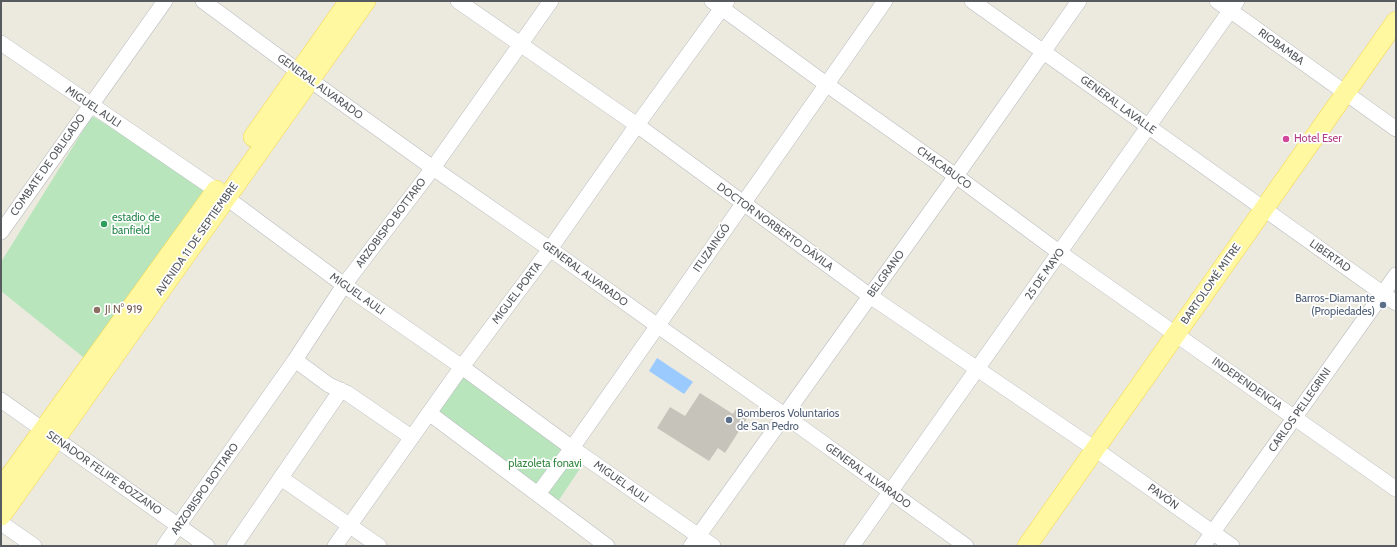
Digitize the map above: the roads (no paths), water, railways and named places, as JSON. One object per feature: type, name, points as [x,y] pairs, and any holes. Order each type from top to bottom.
[{"type":"main road","name":"AVENIDA 11 DE SEPTIEMBRE","points":[[305,76],[349,1]]},
{"type":"main road","name":"AVENIDA 11 DE SEPTIEMBRE","points":[[1,516],[49,434],[305,76],[366,1]]},
{"type":"main road","name":"BARTOLOMÉ MITRE","points":[[1027,546],[1396,21]]},
{"type":"main road","name":"AVENIDA 11 DE SEPTIEMBRE","points":[[1,488],[49,434]]},
{"type":"street","name":"COMBATE DE OBLIGADO","points":[[3,223],[91,105],[165,1]]},
{"type":"street","name":"GENERAL ALVARADO","points":[[204,1],[433,168],[550,249],[966,546]]},
{"type":"street","name":"DOCTOR NORBERTO DÁVILA","points":[[458,1],[637,125],[870,296],[1095,449]]},
{"type":"street","name":"ARZOBISPO BOTTARO","points":[[164,546],[295,360],[344,285],[433,168],[551,1]]},
{"type":"street","name":"ITUZAINGÓ","points":[[538,494],[658,326],[885,1]]},
{"type":"street","name":"GENERAL LAVALLE","points":[[972,1],[1264,209]]},
{"type":"street","name":"BELGRANO","points":[[695,541],[1079,1]]},
{"type":"street","name":"RIOBAMBA","points":[[1217,1],[1233,6],[1345,93],[1396,129]]},
{"type":"street","name":"CHACABUCO","points":[[720,3],[826,84],[956,176],[1060,253],[1176,334]]},
{"type":"street","name":"MIGUEL PORTA","points":[[335,546],[411,437],[550,249],[720,3]]},
{"type":"street","name":"25 DE MAYO","points":[[852,546],[978,370],[1233,6]]},
{"type":"street","name":"MIGUEL AULI","points":[[1,43],[221,194],[344,285],[462,367],[695,541],[713,546]]},
{"type":"street","name":"LIBERTAD","points":[[1264,209],[1396,303]]},
{"type":"street","name":"CARLOS PELLEGRINI","points":[[1203,546],[1396,275]]},
{"type":"street","name":"INDEPENDENCIA","points":[[1176,334],[1396,489]]},
{"type":"street","points":[[295,360],[329,385],[347,393],[411,437]]},
{"type":"street","points":[[234,546],[341,390]]},
{"type":"street","name":"SENADOR FELIPE BOZZANO","points":[[1,400],[206,546]]},
{"type":"street","points":[[429,413],[607,546]]},
{"type":"street","name":"PAVÓN","points":[[1095,449],[1232,546]]},
{"type":"street","points":[[281,478],[378,546]]},
{"type":"street","points":[[1,523],[34,546]]},
{"type":"water","points":[[657,358],[693,382],[684,394],[649,371]]},
{"type":"place","name":"Hotel Eser","points":[[1286,139]]},
{"type":"place","name":"estadio de banfield","points":[[104,224]]},
{"type":"place","name":"Barros-Diamante (Propiedades)","points":[[1383,305]]},
{"type":"place","name":"JI N° 919","points":[[97,310]]},
{"type":"place","name":"Bomberos Voluntarios de San Pedro","points":[[729,420]]},
{"type":"park label","name":"plazoleta fonavi","points":[[545,464]]}]
